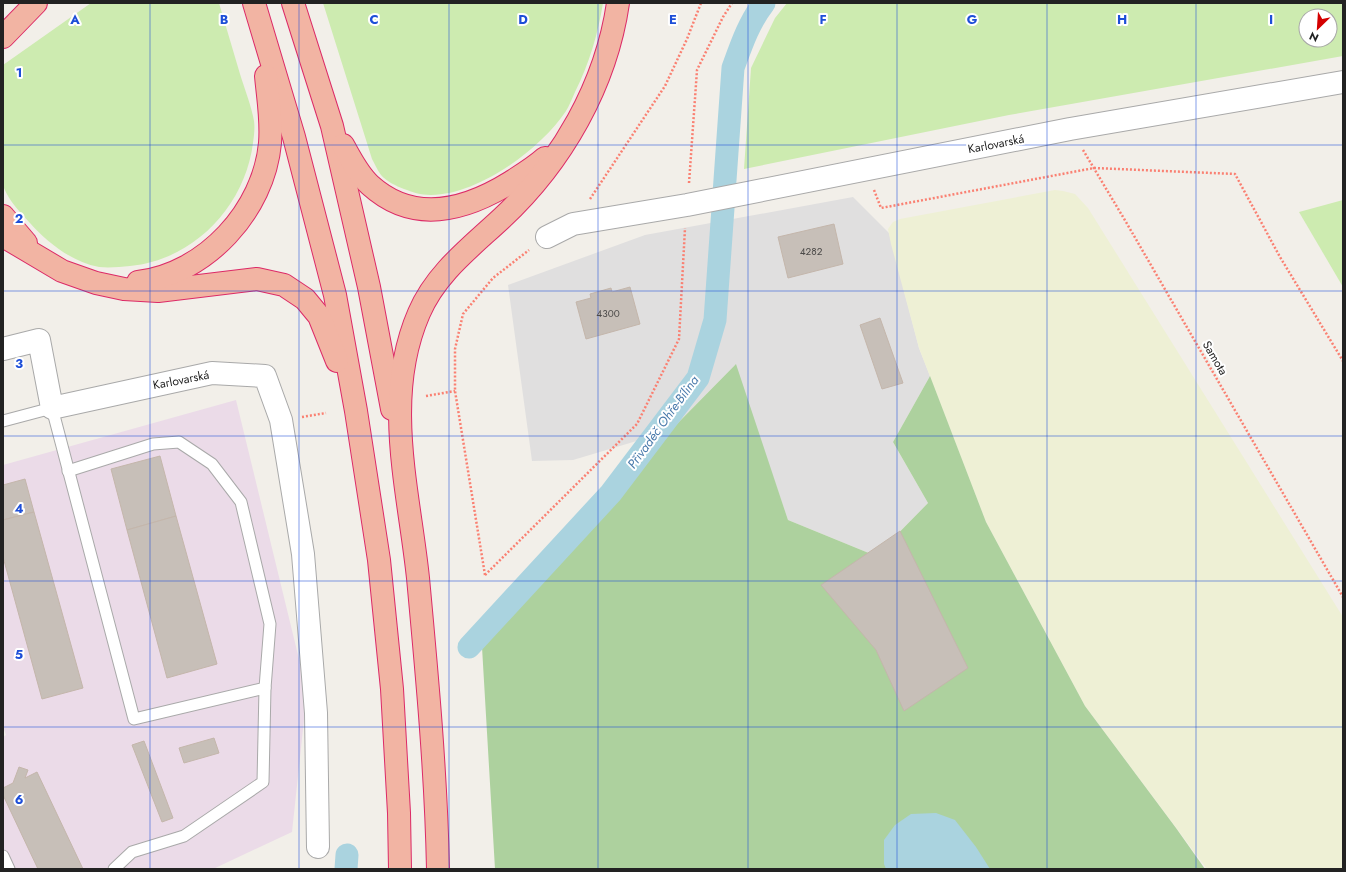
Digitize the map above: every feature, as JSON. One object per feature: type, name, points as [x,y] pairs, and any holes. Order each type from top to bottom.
[{"type":"highway","points":[[3,23],[30,3]]},
{"type":"highway","points":[[3,37],[36,3]]},
{"type":"highway","points":[[293,3],[332,126],[369,287],[386,383],[403,459]]},
{"type":"highway","points":[[438,869],[437,814],[428,684],[416,563],[400,428],[401,384],[409,341],[419,312],[433,288],[468,247],[502,218],[531,188],[559,151],[579,119],[594,90],[606,58],[616,19],[618,3]]},
{"type":"highway","points":[[96,283],[118,284],[140,282],[183,268],[202,257],[219,243],[235,227],[248,208],[258,188],[266,166],[270,144],[271,121],[257,12]]},
{"type":"highway","points":[[257,12],[294,137],[335,295],[356,411],[379,560],[392,689],[400,869]]},
{"type":"highway","points":[[332,126],[361,176],[371,186],[395,201],[418,209],[431,210],[458,206],[499,190],[541,162],[562,141],[579,119]]},
{"type":"highway","points":[[3,216],[26,243],[62,271]]},
{"type":"highway","points":[[3,236],[62,271],[96,283],[124,289],[158,291],[257,279],[284,285],[305,299],[319,316],[356,411]]},
{"type":"street","name":"Karlovarská","points":[[547,237],[573,224],[687,205],[1070,129],[1343,82]]},
{"type":"street","points":[[3,349],[39,340],[52,408]]},
{"type":"street","name":"Karlovarská","points":[[52,408],[212,373],[265,376],[281,420],[304,554],[316,713],[318,847]]},
{"type":"lane","name":"Karlovarská","points":[[3,421],[52,408]]},
{"type":"lane","points":[[52,408],[134,719],[265,688]]},
{"type":"lane","points":[[68,471],[153,444],[180,442],[212,464],[241,502],[270,624],[265,688],[263,782],[184,836],[132,852],[114,869]]},
{"type":"lane","points":[[3,856],[9,869]]},
{"type":"path","points":[[573,224],[665,86],[687,39],[701,3]]},
{"type":"path","points":[[547,237],[493,278],[464,314],[455,349],[455,391],[485,574],[637,424],[679,339],[697,70],[723,17],[732,3]]},
{"type":"path","name":"Samota","points":[[1070,129],[1343,597]]},
{"type":"path","points":[[867,169],[881,208],[1094,168],[1235,174],[1280,257],[1343,361]]},
{"type":"path","points":[[426,396],[455,391]]},
{"type":"shaded area","points":[[853,197],[889,233],[919,348],[930,376],[893,442],[928,503],[876,556],[788,520],[735,365],[670,431],[573,460],[532,461],[508,285],[645,235]]},
{"type":"shaded area","points":[[236,400],[307,692],[292,832],[213,869],[3,869],[3,737],[6,735],[3,727],[3,465]]},
{"type":"green space","points":[[91,3],[219,3],[253,116],[254,135],[248,166],[239,188],[227,208],[212,226],[195,241],[175,253],[153,262],[130,266],[99,267],[79,261],[61,251],[30,223],[12,202],[3,185],[3,65]]},
{"type":"green space","points":[[323,3],[603,3],[596,37],[585,71],[567,109],[555,126],[524,155],[487,179],[468,188],[448,193],[430,195],[413,192],[395,185],[383,177],[377,169],[372,159]]},
{"type":"green space","points":[[787,3],[1343,3],[1343,56],[1009,115],[744,169],[751,68],[775,18]]},
{"type":"green space","points":[[1055,190],[1075,194],[1088,208],[1343,617],[1343,869],[1207,869],[1085,706],[986,522],[919,348],[888,229],[893,222],[900,219]]},
{"type":"green space","points":[[1343,200],[1343,287],[1299,212]]},
{"type":"green space","points":[[736,364],[788,520],[876,556],[928,503],[893,442],[930,376],[986,522],[1085,706],[1205,869],[495,869],[481,630],[607,495]]},
{"type":"water","points":[[936,813],[955,820],[976,847],[990,869],[886,869],[884,864],[884,840],[895,825],[911,814]]},
{"type":"building","points":[[834,224],[843,264],[788,278],[778,237]]},
{"type":"building","points":[[630,287],[640,324],[586,339],[576,302],[591,298],[590,294],[611,288],[612,292]]},
{"type":"building","points":[[880,318],[903,383],[882,389],[860,325]]},
{"type":"building","points":[[160,456],[176,516],[127,530],[111,469]]},
{"type":"building","points":[[25,479],[34,512],[3,520],[3,485]]},
{"type":"building","points":[[34,512],[83,688],[42,699],[3,557],[3,520]]},
{"type":"building","points":[[176,516],[217,664],[167,678],[127,530]]},
{"type":"building","points":[[900,531],[968,668],[904,711],[876,650],[821,585]]},
{"type":"building","points":[[214,738],[219,753],[184,763],[179,748]]},
{"type":"building","points":[[144,741],[173,818],[162,822],[132,745]]},
{"type":"building","points":[[19,767],[28,770],[25,778],[37,772],[83,869],[38,869],[3,795],[3,788],[13,783]]},
{"type":"waterway","name":"Přivaděč Ohře-Bílina","points":[[469,647],[611,493],[698,378],[715,320],[733,68],[750,26],[764,3]]},
{"type":"waterway","name":"Přivaděč Ohře-Bílina","points":[[346,869],[347,855]]}]
